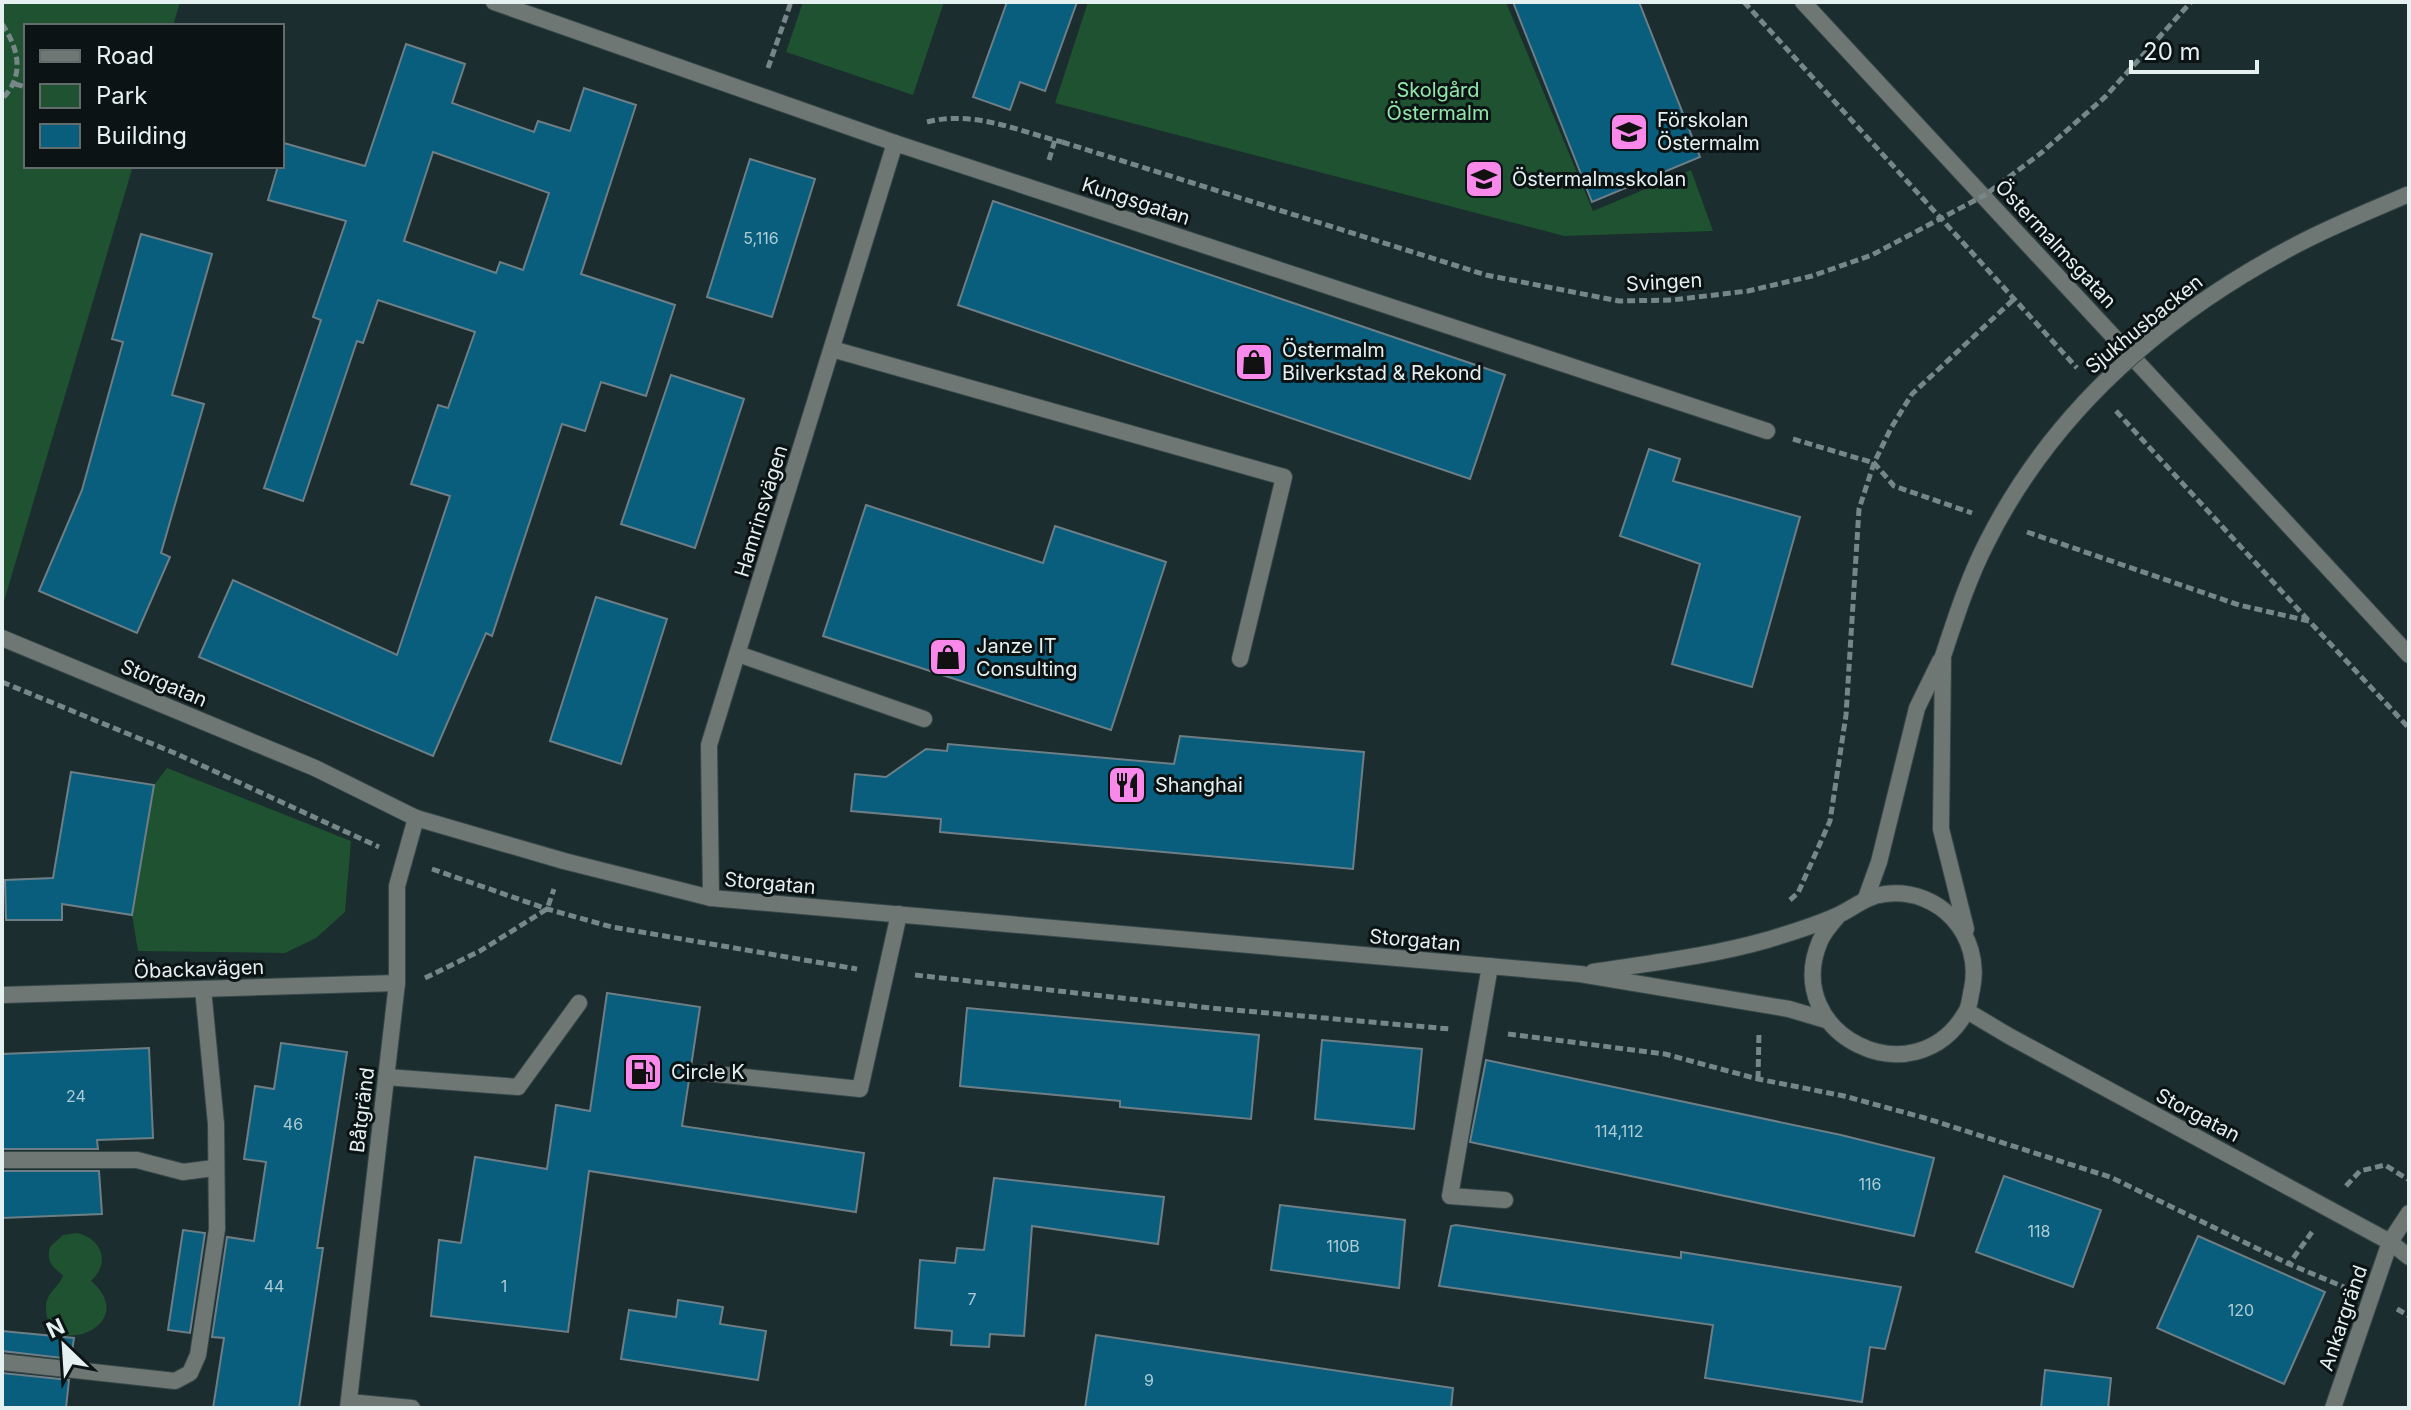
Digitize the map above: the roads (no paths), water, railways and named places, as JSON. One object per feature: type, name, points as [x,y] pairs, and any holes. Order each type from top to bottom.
[{"type":"street","name":"Kungsgatan","points":[[494,2],[895,143],[1767,431]]},
{"type":"street","name":"Östermalmsgatan","points":[[1803,2],[2409,655]]},
{"type":"street","name":"Hamrinsvägen","points":[[711,898],[709,745],[895,143]]},
{"type":"street","name":"Sjukhusbacken","points":[[1866,898],[1879,862],[1917,708],[1943,656],[1964,593],[1987,542],[2024,478],[2088,396],[2123,362],[2219,289],[2300,243],[2409,194]]},
{"type":"street","points":[[832,349],[1284,477],[1240,659]]},
{"type":"street","name":"Storgatan","points":[[2,638],[315,768],[416,818],[564,861],[711,898],[1580,974],[1760,1004],[1826,1020]]},
{"type":"street","points":[[738,654],[924,719]]},
{"type":"street","name":"Sjukhusbacken","points":[[1943,656],[1941,829],[1969,942]]},
{"type":"street","name":"Båtgränd","points":[[348,1405],[397,983],[397,886],[416,818]]},
{"type":"street","name":"Storgatan","points":[[1580,974],[1695,956],[1765,941],[1838,916],[1866,898],[1886,893],[1909,894],[1936,904],[1956,920],[1969,942],[1976,971],[1967,1011],[1945,1038],[1923,1050],[1896,1055],[1875,1053],[1854,1045],[1826,1020],[1819,1006],[1813,974],[1820,940],[1838,916]]},
{"type":"street","points":[[706,1073],[860,1089],[899,914]]},
{"type":"street","points":[[1490,966],[1450,1196],[1505,1200]]},
{"type":"street","name":"Öbackavägen","points":[[2,995],[397,983]]},
{"type":"street","points":[[2,1362],[175,1381],[190,1373],[198,1355],[217,1229],[214,1168],[216,1124],[203,989]]},
{"type":"street","points":[[386,1077],[518,1087],[579,1003]]},
{"type":"street","name":"Storgatan","points":[[1967,1011],[2390,1242],[2409,1257]]},
{"type":"street","points":[[2,1160],[137,1160],[183,1172],[214,1168]]},
{"type":"street","points":[[2390,1242],[2409,1213]]},
{"type":"street","name":"Ankargränd","points":[[2333,1408],[2390,1242]]},
{"type":"street","points":[[348,1405],[412,1408]]},
{"type":"place","name":"Förskolan Östermalm","points":[[1629,132]]},
{"type":"place","name":"Östermalmsskolan","points":[[1484,179]]},
{"type":"place","name":"Östermalm Bilverkstad & Rekond","points":[[1254,362]]},
{"type":"place","name":"Janze IT Consulting","points":[[948,657]]},
{"type":"place","name":"Shanghai","points":[[1127,785]]},
{"type":"place","name":"Circle K","points":[[643,1072]]},
{"type":"park label","name":"Skolgård Östermalm","points":[[1438,102]]}]
